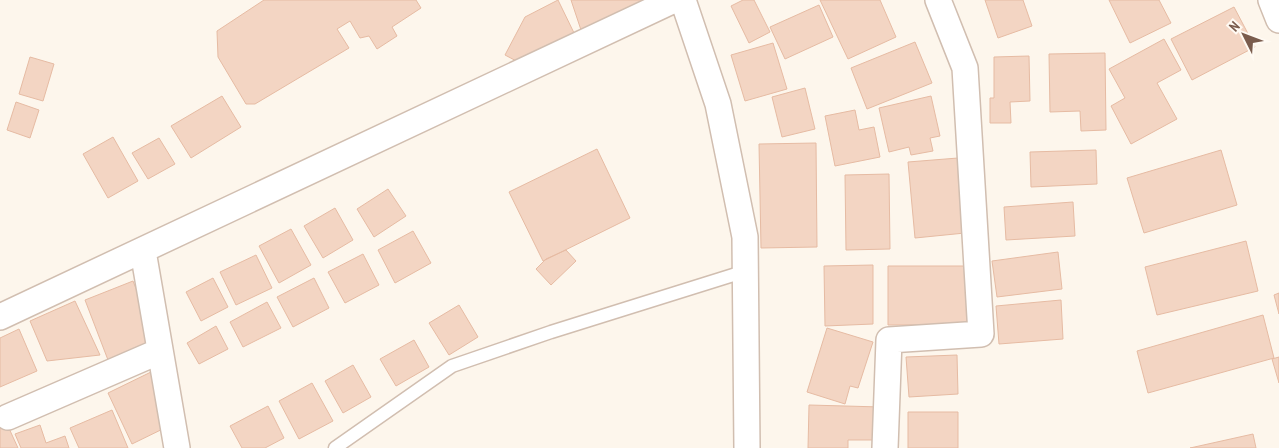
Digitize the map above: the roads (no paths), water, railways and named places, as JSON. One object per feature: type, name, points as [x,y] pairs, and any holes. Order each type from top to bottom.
[{"type":"street","points":[[0,317],[674,0]]},
{"type":"street","points":[[682,0],[718,104],[745,237],[747,448]]},
{"type":"street","points":[[885,448],[889,340],[981,334],[964,68],[938,0]]},
{"type":"street","points":[[1271,0],[1279,20]]},
{"type":"street","points":[[143,251],[177,448]]},
{"type":"street","points":[[8,417],[160,351]]},
{"type":"lane","points":[[335,448],[452,366],[551,332],[746,271]]}]
